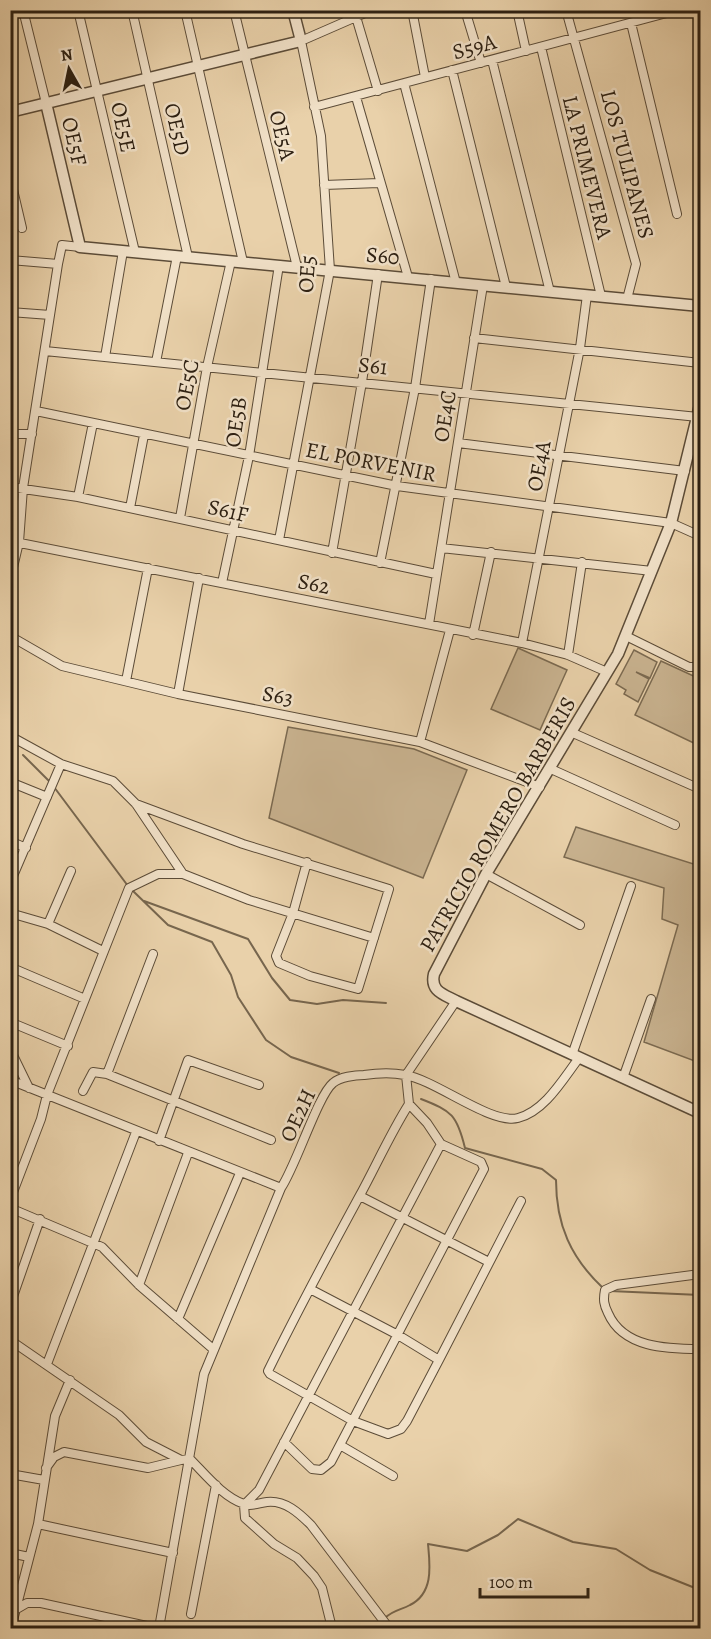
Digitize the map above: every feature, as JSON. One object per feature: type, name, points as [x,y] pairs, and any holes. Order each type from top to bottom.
[{"type":"street","name":"OE5F","points":[[23,10],[80,247]]},
{"type":"street","name":"OE5E","points":[[78,10],[98,90],[129,251],[105,357]]},
{"type":"street","name":"OE5D","points":[[132,10],[148,78],[183,256],[156,362]]},
{"type":"street","points":[[185,10],[243,262]]},
{"type":"street","name":"OE5A","points":[[234,10],[297,267]]},
{"type":"street","name":"OE5","points":[[279,540],[295,465],[330,270],[321,136],[293,10]]},
{"type":"street","points":[[10,112],[301,41],[355,14],[372,10]]},
{"type":"street","points":[[412,10],[425,77]]},
{"type":"street","points":[[465,10],[481,63]]},
{"type":"street","points":[[516,10],[526,51]]},
{"type":"street","name":"LOS TULIPANES","points":[[566,10],[636,264],[627,299]]},
{"type":"street","name":"S59A","points":[[314,107],[678,10]]},
{"type":"street","points":[[355,14],[378,91]]},
{"type":"street","points":[[631,23],[676,214]]},
{"type":"street","name":"LA PRIMEVERA","points":[[541,47],[601,296]]},
{"type":"street","points":[[492,60],[550,292]]},
{"type":"street","points":[[452,70],[506,287]]},
{"type":"street","points":[[404,83],[456,283]]},
{"type":"street","points":[[357,97],[379,183],[408,277]]},
{"type":"street","points":[[10,177],[22,228]]},
{"type":"street","points":[[324,185],[379,183]]},
{"type":"street","name":"S60","points":[[58,264],[62,245],[700,306]]},
{"type":"street","points":[[10,260],[58,264],[10,580]]},
{"type":"street","name":"OE5C","points":[[180,518],[207,367],[231,261]]},
{"type":"street","name":"OE5B","points":[[222,583],[231,529],[249,456],[260,373],[279,266]]},
{"type":"street","points":[[332,553],[378,274]]},
{"type":"street","points":[[380,563],[415,388],[431,279]]},
{"type":"street","name":"OE4C","points":[[429,624],[483,285]]},
{"type":"street","name":"OE4A","points":[[522,643],[580,348],[587,295]]},
{"type":"street","points":[[10,312],[50,315]]},
{"type":"street","points":[[474,338],[700,363]]},
{"type":"street","name":"S61","points":[[45,351],[698,417]]},
{"type":"street","name":"PATRICIO ROMERO BARBERIS","points":[[700,405],[697,438],[685,471],[671,523],[626,636],[573,733],[486,874],[433,978],[437,991],[456,1001],[700,1113]]},
{"type":"street","name":"EL PORVENIR","points":[[36,411],[346,477],[449,494],[549,505],[671,523],[700,536]]},
{"type":"street","points":[[78,497],[93,423]]},
{"type":"street","points":[[10,434],[32,434]]},
{"type":"street","points":[[130,508],[144,435]]},
{"type":"street","points":[[458,444],[685,471]]},
{"type":"street","name":"S61F","points":[[10,487],[78,497],[436,574]]},
{"type":"street","name":"S62","points":[[15,542],[522,643],[568,655],[607,672]]},
{"type":"street","points":[[441,548],[652,571]]},
{"type":"street","points":[[473,635],[490,552]]},
{"type":"street","points":[[568,655],[582,562]]},
{"type":"street","points":[[126,681],[148,568]]},
{"type":"street","points":[[178,694],[199,578]]},
{"type":"street","points":[[420,742],[450,630]]},
{"type":"street","name":"S63","points":[[10,636],[62,666],[178,694],[420,742],[540,788]]},
{"type":"street","points":[[626,636],[689,667],[695,667],[700,661]]},
{"type":"street","points":[[573,733],[700,789]]},
{"type":"street","points":[[10,736],[61,764],[113,781],[136,804],[183,874]]},
{"type":"street","points":[[10,884],[61,764]]},
{"type":"street","points":[[551,769],[675,825]]},
{"type":"street","points":[[10,782],[47,797]]},
{"type":"street","points":[[136,804],[243,844],[306,862],[389,888],[358,989],[310,976],[279,963],[276,956],[293,913],[306,862]]},
{"type":"street","points":[[10,841],[26,848]]},
{"type":"street","points":[[48,924],[71,871]]},
{"type":"street","points":[[10,1200],[41,1119],[47,1095],[129,888],[158,874],[183,874],[249,900],[374,938]]},
{"type":"street","points":[[486,874],[580,925]]},
{"type":"street","points":[[576,1057],[631,886]]},
{"type":"street","points":[[10,913],[48,924],[103,951]]},
{"type":"street","points":[[107,1074],[153,954]]},
{"type":"street","points":[[10,967],[85,999]]},
{"type":"street","points":[[623,1078],[651,999]]},
{"type":"street","points":[[456,1001],[406,1075],[409,1104],[268,1371],[353,1421],[388,1434],[401,1429],[521,1201]]},
{"type":"street","points":[[10,1022],[68,1046]]},
{"type":"street","points":[[10,1048],[29,1088]]},
{"type":"street","name":"OE2H","points":[[157,1629],[200,1390],[213,1349],[281,1188],[291,1173],[322,1100],[333,1082],[379,1073],[406,1075],[452,1094],[489,1114],[505,1119],[519,1118],[539,1106],[576,1057]]},
{"type":"street","points":[[159,1141],[188,1060],[259,1085]]},
{"type":"street","points":[[83,1091],[93,1072],[107,1074],[271,1140]]},
{"type":"street","points":[[10,1080],[188,1153],[281,1188]]},
{"type":"street","points":[[284,1442],[312,1469],[321,1470],[331,1462],[484,1166],[481,1162],[441,1144],[427,1123],[409,1104]]},
{"type":"street","points":[[47,1364],[136,1132]]},
{"type":"street","points":[[244,1505],[260,1490],[441,1144]]},
{"type":"street","points":[[139,1285],[188,1153]]},
{"type":"street","points":[[178,1319],[240,1173]]},
{"type":"street","points":[[360,1196],[402,1220],[489,1262]]},
{"type":"street","points":[[10,1208],[94,1242],[109,1253],[139,1285],[213,1349]]},
{"type":"street","points":[[10,1305],[40,1219]]},
{"type":"street","points":[[700,1274],[633,1282],[605,1290],[603,1303],[612,1322],[633,1341],[700,1349]]},
{"type":"street","points":[[310,1289],[398,1335],[439,1360]]},
{"type":"street","points":[[10,1340],[119,1415],[146,1442],[186,1460],[244,1505],[279,1503],[299,1514],[388,1625]]},
{"type":"street","points":[[11,1629],[38,1524],[55,1416],[70,1380]]},
{"type":"street","points":[[340,1445],[393,1476]]},
{"type":"street","points":[[45,1468],[54,1457],[64,1452],[148,1468],[186,1460]]},
{"type":"street","points":[[10,1474],[44,1480]]},
{"type":"street","points":[[192,1614],[216,1485]]},
{"type":"street","points":[[244,1505],[245,1518],[274,1544],[305,1565],[319,1583],[332,1629]]},
{"type":"street","points":[[38,1524],[172,1552]]},
{"type":"street","points":[[10,1553],[29,1557]]},
{"type":"street","points":[[15,1610],[27,1603],[41,1603],[157,1629]]},
{"type":"shaded area","points":[[518,648],[567,670],[540,730],[491,709]]},
{"type":"shaded area","points":[[634,650],[657,662],[650,678],[636,672],[649,679],[638,702],[624,694],[626,690],[616,684]]},
{"type":"shaded area","points":[[661,661],[700,679],[700,746],[635,715]]},
{"type":"shaded area","points":[[288,727],[414,749],[467,770],[423,878],[269,818]]},
{"type":"shaded area","points":[[576,827],[700,866],[698,899],[700,901],[700,1063],[644,1042],[678,925],[662,919],[664,888],[564,857]]},
{"type":"waterway","points":[[23,755],[51,783]]},
{"type":"waterway","points":[[54,787],[128,886]]},
{"type":"waterway","points":[[132,890],[168,925],[212,942],[231,975],[238,997],[266,1040],[291,1057],[339,1073]]},
{"type":"waterway","points":[[144,901],[248,939],[272,978],[290,1000],[317,1004],[343,1000],[386,1003]]},
{"type":"waterway","points":[[421,1099],[440,1107],[452,1116],[459,1128],[465,1148],[542,1169],[556,1180],[559,1212],[568,1240],[582,1265],[603,1288]]},
{"type":"waterway","points":[[610,1291],[700,1295]]},
{"type":"waterway","points":[[385,1618],[418,1600],[423,1593],[429,1578],[428,1544],[467,1551],[498,1535],[518,1519],[573,1542],[616,1549],[650,1570],[700,1590]]},
{"type":"waterway","points":[[379,1628],[380,1622]]}]
